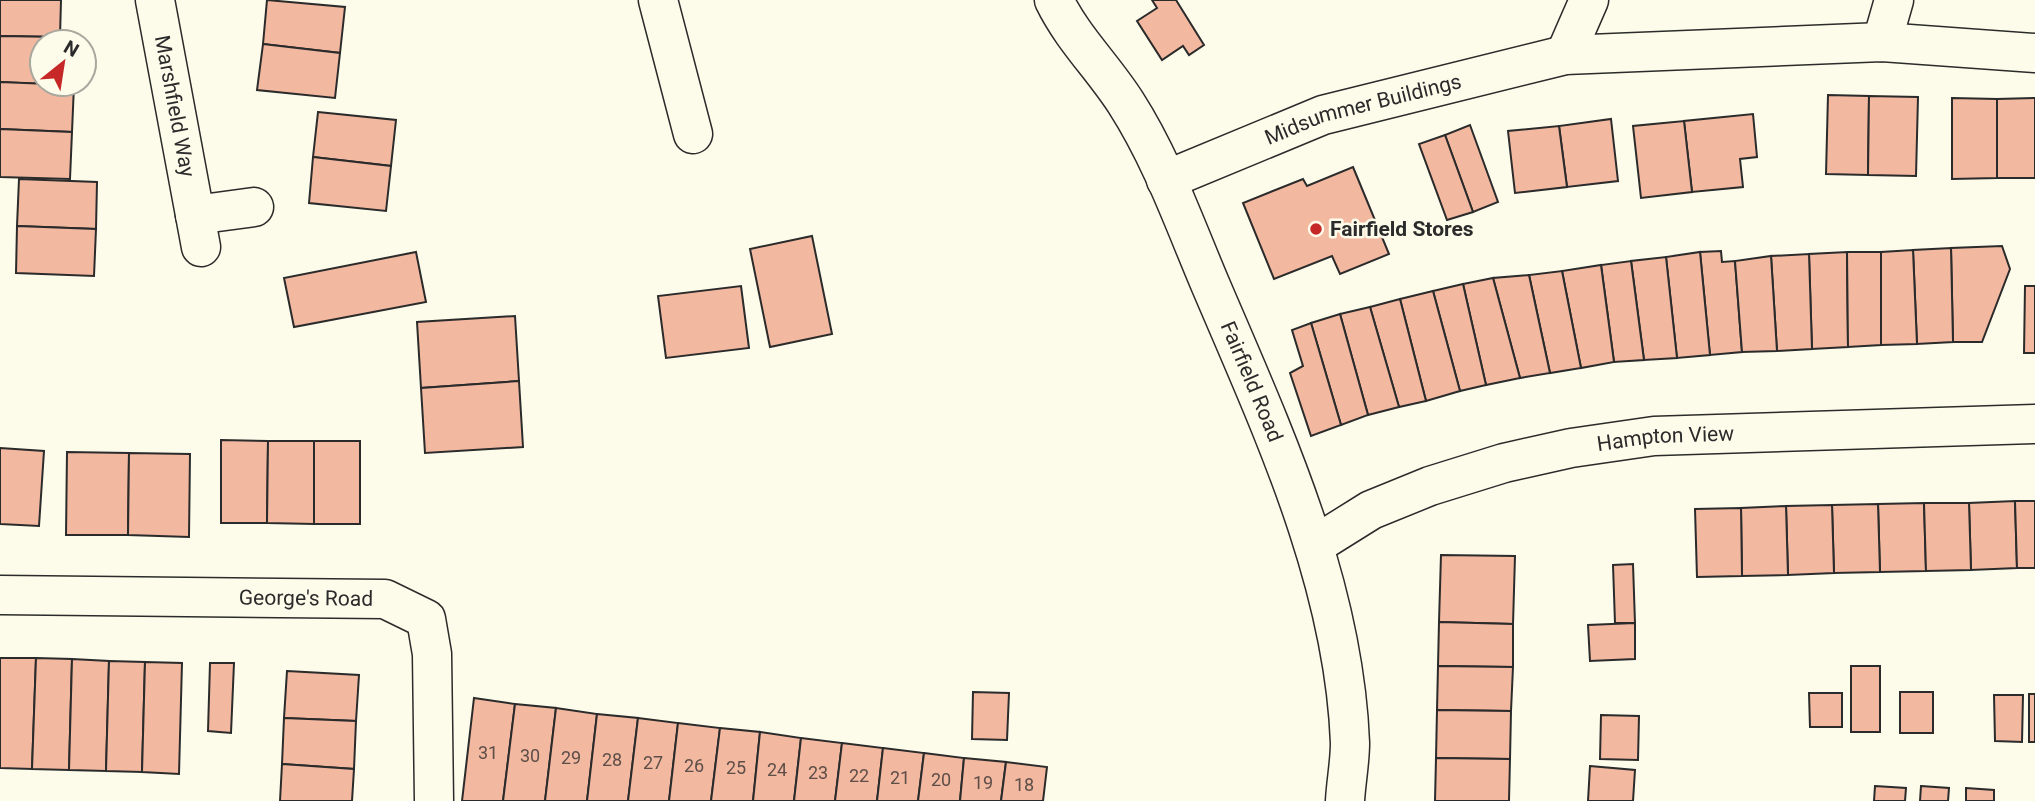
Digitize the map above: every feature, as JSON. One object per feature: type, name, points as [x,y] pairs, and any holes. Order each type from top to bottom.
[{"type":"street","name":"Marshfield Way","points":[[155,0],[198,231],[254,207]]},
{"type":"street","points":[[658,0],[693,134]]},
{"type":"street","name":"Fairfield Road","points":[[1054,0],[1068,29],[1126,103],[1166,180],[1233,338],[1315,545],[1343,680],[1350,744],[1345,801]]},
{"type":"street","points":[[1565,55],[1589,0]]},
{"type":"street","points":[[1882,42],[1894,0]]},
{"type":"street","name":"Midsummer Buildings","points":[[1166,180],[1323,115],[1565,55],[1882,42],[2035,53]]},
{"type":"street","name":"Hampton View","points":[[1315,545],[1371,510],[1430,486],[1504,463],[1571,448],[1654,436],[2035,424]]},
{"type":"street","name":"George's Road","points":[[0,595],[385,599],[426,619],[432,654],[433,801]]},
{"type":"building","points":[[0,0],[61,0],[60,28],[28,28],[28,36],[0,36]]},
{"type":"building","points":[[267,0],[345,7],[340,53],[263,44]]},
{"type":"building","points":[[1152,0],[1176,0],[1204,45],[1189,55],[1183,46],[1162,60],[1137,21],[1157,8]]},
{"type":"building","points":[[0,36],[28,36],[28,83],[0,82]]},
{"type":"building","points":[[263,44],[340,53],[335,98],[257,90]]},
{"type":"building","points":[[0,82],[28,83],[28,98],[73,98],[72,132],[0,129]]},
{"type":"building","points":[[1828,95],[1869,96],[1868,175],[1826,174]]},
{"type":"building","points":[[1869,96],[1918,97],[1916,176],[1868,175]]},
{"type":"building","points":[[1952,98],[1997,99],[1997,178],[1952,179]]},
{"type":"building","points":[[2035,98],[2035,178],[1997,178],[1997,99]]},
{"type":"building","points":[[318,112],[396,120],[391,166],[313,157]]},
{"type":"building","points":[[1753,114],[1757,157],[1740,159],[1743,187],[1692,192],[1684,121]]},
{"type":"building","points":[[1611,119],[1618,181],[1567,187],[1559,126]]},
{"type":"building","points":[[1684,121],[1692,192],[1641,198],[1633,126]]},
{"type":"building","points":[[1470,125],[1498,202],[1473,212],[1445,135]]},
{"type":"building","points":[[1559,126],[1567,187],[1515,193],[1508,131]]},
{"type":"building","points":[[0,129],[72,132],[70,179],[0,177]]},
{"type":"building","points":[[1445,135],[1473,212],[1447,220],[1419,144]]},
{"type":"building","points":[[313,157],[391,166],[386,211],[309,203]]},
{"type":"building","name":"Fairfield Stores","points":[[1353,167],[1389,254],[1340,274],[1332,256],[1274,279],[1243,203],[1303,179],[1307,186]]},
{"type":"building","points":[[19,179],[97,182],[96,229],[17,226]]},
{"type":"building","points":[[17,226],[96,229],[94,276],[16,273]]},
{"type":"building","points":[[812,236],[832,334],[770,347],[750,249]]},
{"type":"building","points":[[2002,246],[2010,269],[1982,342],[1953,342],[1951,248]]},
{"type":"building","points":[[1951,248],[1953,342],[1917,344],[1913,250]]},
{"type":"building","points":[[1913,250],[1917,344],[1881,345],[1881,252]]},
{"type":"building","points":[[1721,251],[1722,262],[1735,261],[1742,352],[1710,355],[1700,252]]},
{"type":"building","points":[[416,252],[426,302],[294,327],[284,278]]},
{"type":"building","points":[[1700,252],[1710,355],[1677,358],[1666,257]]},
{"type":"building","points":[[1847,252],[1848,347],[1812,349],[1809,254]]},
{"type":"building","points":[[1847,252],[1881,252],[1881,345],[1848,347]]},
{"type":"building","points":[[1809,254],[1812,349],[1777,351],[1771,256]]},
{"type":"building","points":[[1771,256],[1777,351],[1742,352],[1735,261]]},
{"type":"building","points":[[1666,257],[1677,358],[1644,360],[1631,261]]},
{"type":"building","points":[[1631,261],[1644,360],[1614,362],[1601,265]]},
{"type":"building","points":[[1601,265],[1614,362],[1581,368],[1562,271]]},
{"type":"building","points":[[1562,271],[1581,368],[1550,373],[1529,275]]},
{"type":"building","points":[[1529,275],[1550,373],[1520,378],[1493,278]]},
{"type":"building","points":[[1493,278],[1520,378],[1486,385],[1463,284]]},
{"type":"building","points":[[1463,284],[1486,385],[1460,391],[1433,291]]},
{"type":"building","points":[[741,286],[749,348],[666,358],[658,296]]},
{"type":"building","points":[[2025,286],[2035,286],[2035,353],[2024,353]]},
{"type":"building","points":[[1433,291],[1460,391],[1426,401],[1400,299]]},
{"type":"building","points":[[1400,299],[1426,401],[1399,407],[1370,307]]},
{"type":"building","points":[[1370,307],[1399,407],[1368,415],[1340,314]]},
{"type":"building","points":[[1340,314],[1368,415],[1341,425],[1311,323]]},
{"type":"building","points":[[515,316],[519,381],[421,388],[417,322]]},
{"type":"building","points":[[1311,323],[1341,425],[1311,436],[1290,373],[1303,366],[1292,330]]},
{"type":"building","points":[[519,381],[523,447],[425,453],[421,388]]},
{"type":"building","points":[[221,440],[268,441],[267,523],[221,523]]},
{"type":"building","points":[[268,441],[314,441],[314,524],[267,523]]},
{"type":"building","points":[[314,441],[360,441],[360,524],[314,524]]},
{"type":"building","points":[[0,448],[44,451],[39,526],[0,524]]},
{"type":"building","points":[[67,452],[129,453],[128,535],[66,535]]},
{"type":"building","points":[[129,453],[190,454],[189,537],[128,535]]},
{"type":"building","points":[[2015,501],[2017,568],[1971,570],[1969,503]]},
{"type":"building","points":[[2015,501],[2035,501],[2035,568],[2017,568]]},
{"type":"building","points":[[1924,503],[1926,571],[1880,572],[1878,504]]},
{"type":"building","points":[[1924,503],[1969,503],[1971,570],[1926,571]]},
{"type":"building","points":[[1878,504],[1880,572],[1834,573],[1832,505]]},
{"type":"building","points":[[1832,505],[1834,573],[1788,575],[1786,506]]},
{"type":"building","points":[[1786,506],[1788,575],[1742,576],[1741,508]]},
{"type":"building","points":[[1741,508],[1742,576],[1697,577],[1695,509]]},
{"type":"building","points":[[1441,555],[1515,556],[1513,624],[1439,622]]},
{"type":"building","points":[[1633,564],[1635,623],[1615,623],[1613,565]]},
{"type":"building","points":[[1439,622],[1513,624],[1513,667],[1438,666]]},
{"type":"building","points":[[1635,623],[1635,659],[1590,661],[1588,625]]},
{"type":"building","points":[[0,658],[36,658],[32,769],[0,768]]},
{"type":"building","points":[[36,658],[72,659],[69,770],[32,769]]},
{"type":"building","points":[[72,659],[109,661],[106,771],[69,770]]},
{"type":"building","points":[[109,661],[145,662],[142,772],[106,771]]},
{"type":"building","points":[[145,662],[182,663],[179,774],[142,772]]},
{"type":"building","points":[[210,663],[234,663],[231,733],[208,731]]},
{"type":"building","points":[[1438,666],[1513,667],[1511,711],[1437,710]]},
{"type":"building","points":[[1851,666],[1880,666],[1880,732],[1851,732]]},
{"type":"building","points":[[287,671],[359,675],[356,721],[284,718]]},
{"type":"building","points":[[973,692],[1009,693],[1007,740],[972,739]]},
{"type":"building","points":[[1900,692],[1933,692],[1933,733],[1900,733]]},
{"type":"building","points":[[1809,693],[1842,693],[1842,727],[1810,727]]},
{"type":"building","points":[[2029,694],[2035,694],[2035,742],[2029,742]]},
{"type":"building","points":[[1994,695],[2023,695],[2022,742],[1995,741]]},
{"type":"building","points":[[474,698],[515,704],[503,801],[462,801]]},
{"type":"building","points":[[515,704],[556,708],[545,801],[503,801]]},
{"type":"building","points":[[556,708],[597,714],[587,801],[545,801]]},
{"type":"building","points":[[1437,710],[1511,711],[1510,759],[1436,758]]},
{"type":"building","points":[[597,714],[638,718],[628,801],[587,801]]},
{"type":"building","points":[[1601,715],[1639,716],[1638,760],[1600,759]]},
{"type":"building","points":[[284,718],[356,721],[354,769],[282,764]]},
{"type":"building","points":[[638,718],[678,723],[669,801],[628,801]]},
{"type":"building","points":[[678,723],[720,728],[711,801],[669,801]]},
{"type":"building","points":[[720,728],[760,732],[753,801],[711,801]]},
{"type":"building","points":[[760,732],[801,738],[794,801],[753,801]]},
{"type":"building","points":[[801,738],[842,743],[835,801],[794,801]]},
{"type":"building","points":[[842,743],[883,748],[877,801],[835,801]]},
{"type":"building","points":[[883,748],[924,753],[918,801],[877,801]]},
{"type":"building","points":[[924,753],[964,758],[960,801],[918,801]]},
{"type":"building","points":[[964,758],[1006,762],[1001,801],[960,801]]},
{"type":"building","points":[[1436,758],[1510,759],[1509,801],[1435,801]]},
{"type":"building","points":[[1006,762],[1047,767],[1043,801],[1001,801]]},
{"type":"building","points":[[282,764],[354,769],[352,801],[280,801]]},
{"type":"building","points":[[1590,766],[1635,770],[1633,801],[1588,801]]},
{"type":"building","points":[[1875,786],[1906,788],[1905,801],[1874,801]]},
{"type":"building","points":[[1921,786],[1949,788],[1948,801],[1920,801]]},
{"type":"building","points":[[1966,788],[1994,790],[1994,801],[1966,801]]},
{"type":"place","name":"Fairfield Stores","points":[[1316,229]]}]
